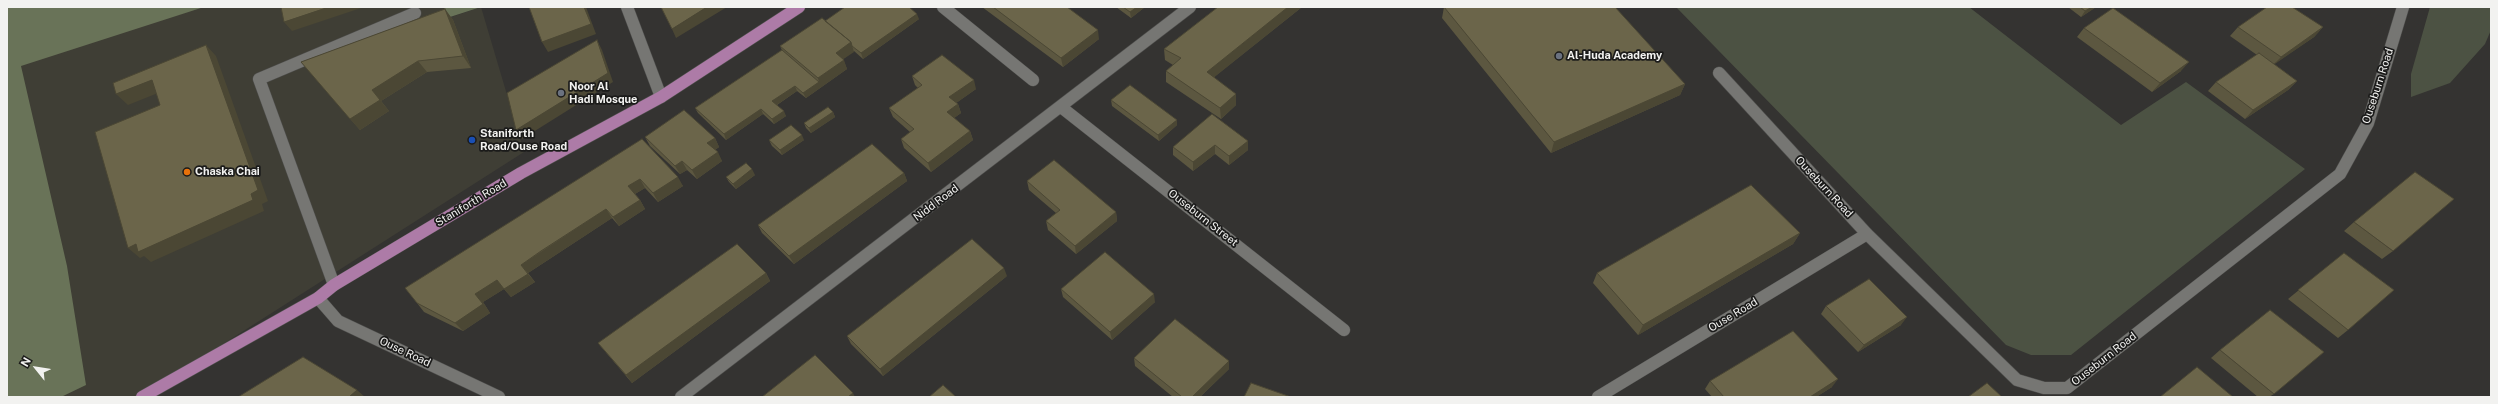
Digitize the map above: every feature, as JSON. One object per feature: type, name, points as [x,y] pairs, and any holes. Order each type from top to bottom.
[{"type":"main road","name":"Staniforth Road","points":[[142,397],[318,298],[334,285],[521,173],[661,97],[799,7]]},
{"type":"street","points":[[627,7],[661,97]]},
{"type":"street","points":[[943,7],[1034,80]]},
{"type":"street","name":"Nidd Road","points":[[681,397],[1190,7]]},
{"type":"street","name":"Ouseburn Road","points":[[1719,72],[1867,234],[2017,380],[2048,392],[2067,388],[2340,174],[2368,123],[2403,7]]},
{"type":"street","points":[[334,285],[259,79],[415,13]]},
{"type":"street","name":"Ouseburn Street","points":[[1061,107],[1344,330]]},
{"type":"street","name":"Ouse Road","points":[[1598,397],[1867,234]]},
{"type":"street","name":"Ouse Road","points":[[318,298],[338,321],[500,397]]},
{"type":"shaded area","points":[[7,7],[444,7],[448,18],[481,7],[524,152],[140,397],[12,397],[7,353]]},
{"type":"green space","points":[[7,7],[204,7],[21,66],[67,266],[86,385],[61,397],[7,397]]},
{"type":"green space","points":[[444,7],[481,7],[447,18]]},
{"type":"green space","points":[[1676,7],[1969,7],[2121,125],[2186,82],[2305,169],[2071,355],[2031,355],[2006,345]]},
{"type":"green space","points":[[2430,7],[2491,7],[2491,30],[2485,44],[2450,83],[2411,97],[2411,74]]},
{"type":"building","points":[[281,7],[329,7],[284,22]]},
{"type":"building","points":[[529,7],[584,7],[591,24],[542,42]]},
{"type":"building","points":[[661,7],[707,7],[672,29]]},
{"type":"building","points":[[845,7],[909,7],[917,14],[861,53],[852,46],[851,42],[825,21]]},
{"type":"building","points":[[993,7],[1067,7],[1098,30],[1061,58]]},
{"type":"building","points":[[1123,7],[1137,7],[1130,12]]},
{"type":"building","points":[[1218,7],[1288,7],[1207,72],[1236,94],[1220,108],[1166,71],[1181,58],[1164,49]]},
{"type":"building","name":"Al-Huda Academy","points":[[1444,7],[1615,7],[1685,84],[1554,142]]},
{"type":"building","points":[[2080,7],[2092,7],[2085,11]]},
{"type":"building","points":[[2267,7],[2292,7],[2323,27],[2281,57],[2238,27]]},
{"type":"building","points":[[2113,8],[2189,62],[2160,83],[2084,28]]},
{"type":"building","points":[[445,9],[463,56],[418,61],[372,90],[380,100],[350,119],[301,62]]},
{"type":"building","points":[[822,18],[851,42],[836,53],[844,60],[818,78],[780,46]]},
{"type":"building","points":[[597,40],[608,73],[516,130],[507,93]]},
{"type":"building","name":"Chaska Chai","points":[[206,45],[258,190],[251,194],[253,200],[138,252],[136,244],[128,248],[95,132],[160,105],[152,80],[116,94],[113,83]]},
{"type":"building","points":[[782,50],[819,82],[803,93],[795,86],[772,101],[784,111],[772,119],[761,109],[724,134],[695,108]]},
{"type":"building","points":[[2259,53],[2297,81],[2253,110],[2216,82]]},
{"type":"building","points":[[942,55],[974,80],[949,97],[958,104],[947,112],[970,131],[928,163],[901,139],[914,129],[889,108],[922,85],[912,76]]},
{"type":"building","points":[[1130,85],[1177,120],[1158,135],[1111,100]]},
{"type":"building","points":[[828,107],[833,112],[809,128],[804,123]]},
{"type":"building","points":[[684,110],[715,138],[707,143],[718,152],[692,170],[682,161],[675,166],[645,137]]},
{"type":"building","points":[[1212,114],[1248,141],[1229,156],[1215,145],[1193,162],[1173,147]]},
{"type":"building","points":[[791,125],[802,135],[780,150],[769,140]]},
{"type":"building","points":[[642,139],[678,177],[653,193],[640,179],[628,186],[640,200],[613,217],[606,209],[541,251],[521,265],[528,274],[504,289],[497,280],[475,294],[483,304],[455,323],[417,303],[405,288]]},
{"type":"building","points":[[872,144],[904,173],[789,256],[758,225]]},
{"type":"building","points":[[1054,160],[1116,212],[1075,246],[1046,221],[1060,210],[1027,181]]},
{"type":"building","points":[[746,163],[752,169],[733,184],[726,177]]},
{"type":"building","points":[[2415,172],[2454,199],[2393,251],[2354,222]]},
{"type":"building","points":[[1751,185],[1800,233],[1643,325],[1597,273]]},
{"type":"building","points":[[972,239],[1004,268],[880,369],[847,336]]},
{"type":"building","points":[[737,244],[766,273],[626,375],[598,343]]},
{"type":"building","points":[[1105,252],[1154,294],[1110,332],[1061,289]]},
{"type":"building","points":[[2344,253],[2394,290],[2348,330],[2298,290]]},
{"type":"building","points":[[1869,279],[1907,317],[1864,345],[1826,306]]},
{"type":"building","points":[[2270,310],[2324,352],[2274,394],[2220,350]]},
{"type":"building","points":[[1175,319],[1229,361],[1192,397],[1182,397],[1134,358]]},
{"type":"building","points":[[1793,331],[1838,379],[1810,397],[1724,397],[1710,381]]},
{"type":"building","points":[[815,355],[853,393],[848,397],[762,397]]},
{"type":"building","points":[[303,357],[357,390],[349,397],[238,397]]},
{"type":"building","points":[[2197,367],[2233,397],[2160,397]]},
{"type":"building","points":[[1251,383],[1291,397],[1244,397]]},
{"type":"building","points":[[1987,383],[2002,397],[1968,397]]},
{"type":"building","points":[[943,385],[956,397],[929,397]]},
{"type":"place","name":"Al-Huda Academy","points":[[1559,56]]},
{"type":"place","name":"Noor Al Hadi Mosque","points":[[561,93]]},
{"type":"place","name":"Staniforth Road/Ouse Road","points":[[472,140]]},
{"type":"place","name":"Chaska Chai","points":[[187,172]]}]
